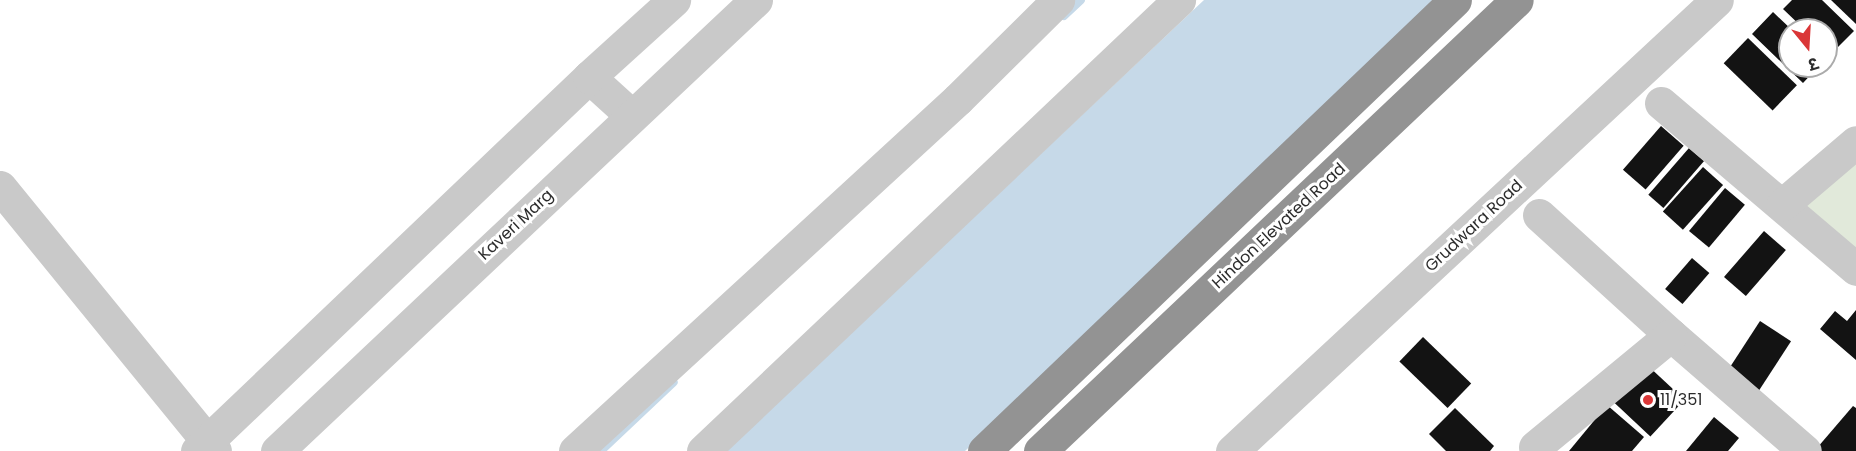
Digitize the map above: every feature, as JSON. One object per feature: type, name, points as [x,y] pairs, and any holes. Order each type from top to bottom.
[{"type":"highway","points":[[984,451],[1455,0]]},
{"type":"highway","name":"Hindon Elevated Road","points":[[1040,451],[1518,0]]},
{"type":"street","points":[[0,188],[206,448],[589,77],[674,0]]},
{"type":"street","name":"Kaveri Marg","points":[[277,451],[756,0]]},
{"type":"street","points":[[575,451],[958,99],[1059,0]]},
{"type":"street","points":[[703,451],[1179,0]]},
{"type":"street","name":"Grudwara Road","points":[[1232,451],[1716,0]]},
{"type":"street","points":[[589,77],[632,116]]},
{"type":"street","points":[[1661,103],[1856,269]]},
{"type":"street","points":[[1782,205],[1856,142]]},
{"type":"street","points":[[1539,215],[1671,335],[1805,451]]},
{"type":"street","points":[[1534,450],[1671,335]]},
{"type":"green space","points":[[1856,156],[1856,254],[1801,207]]},
{"type":"water","points":[[1204,0],[1445,0],[965,451],[725,451]]},
{"type":"building","points":[[1792,0],[1822,0],[1854,31],[1838,47],[1838,18],[1792,18],[1783,9]]},
{"type":"building","points":[[1831,0],[1856,0],[1856,24]]},
{"type":"building","points":[[1773,12],[1779,18],[1778,59],[1752,34]]},
{"type":"building","points":[[1748,38],[1778,67],[1778,78],[1789,78],[1797,85],[1773,110],[1724,63]]},
{"type":"building","points":[[1798,78],[1808,78],[1803,83]]},
{"type":"building","points":[[1661,126],[1684,146],[1646,189],[1623,170]]},
{"type":"building","points":[[1689,148],[1704,161],[1663,208],[1648,195]]},
{"type":"building","points":[[1703,167],[1723,185],[1683,230],[1663,212]]},
{"type":"building","points":[[1725,188],[1745,205],[1709,248],[1689,231]]},
{"type":"building","points":[[1764,231],[1786,250],[1746,296],[1724,277]]},
{"type":"building","points":[[1692,258],[1709,273],[1682,304],[1665,289]]},
{"type":"building","points":[[1856,310],[1856,360],[1820,329],[1835,311],[1847,321]]},
{"type":"building","points":[[1760,321],[1791,341],[1757,394],[1726,374]]},
{"type":"building","points":[[1423,337],[1471,384],[1448,408],[1399,361]]},
{"type":"building","name":"11/351","points":[[1645,363],[1684,400],[1650,436],[1611,400]]},
{"type":"building","points":[[1607,405],[1644,437],[1632,451],[1569,451]]},
{"type":"building","points":[[1853,406],[1856,408],[1856,451],[1821,451],[1817,448]]},
{"type":"building","points":[[1455,408],[1494,446],[1490,451],[1446,451],[1429,434]]},
{"type":"building","points":[[1714,417],[1739,438],[1728,451],[1686,451]]},
{"type":"waterway","points":[[1064,16],[1081,0]]},
{"type":"waterway","points":[[601,451],[674,382]]},
{"type":"place","name":"11/351","points":[[1648,400]]}]
